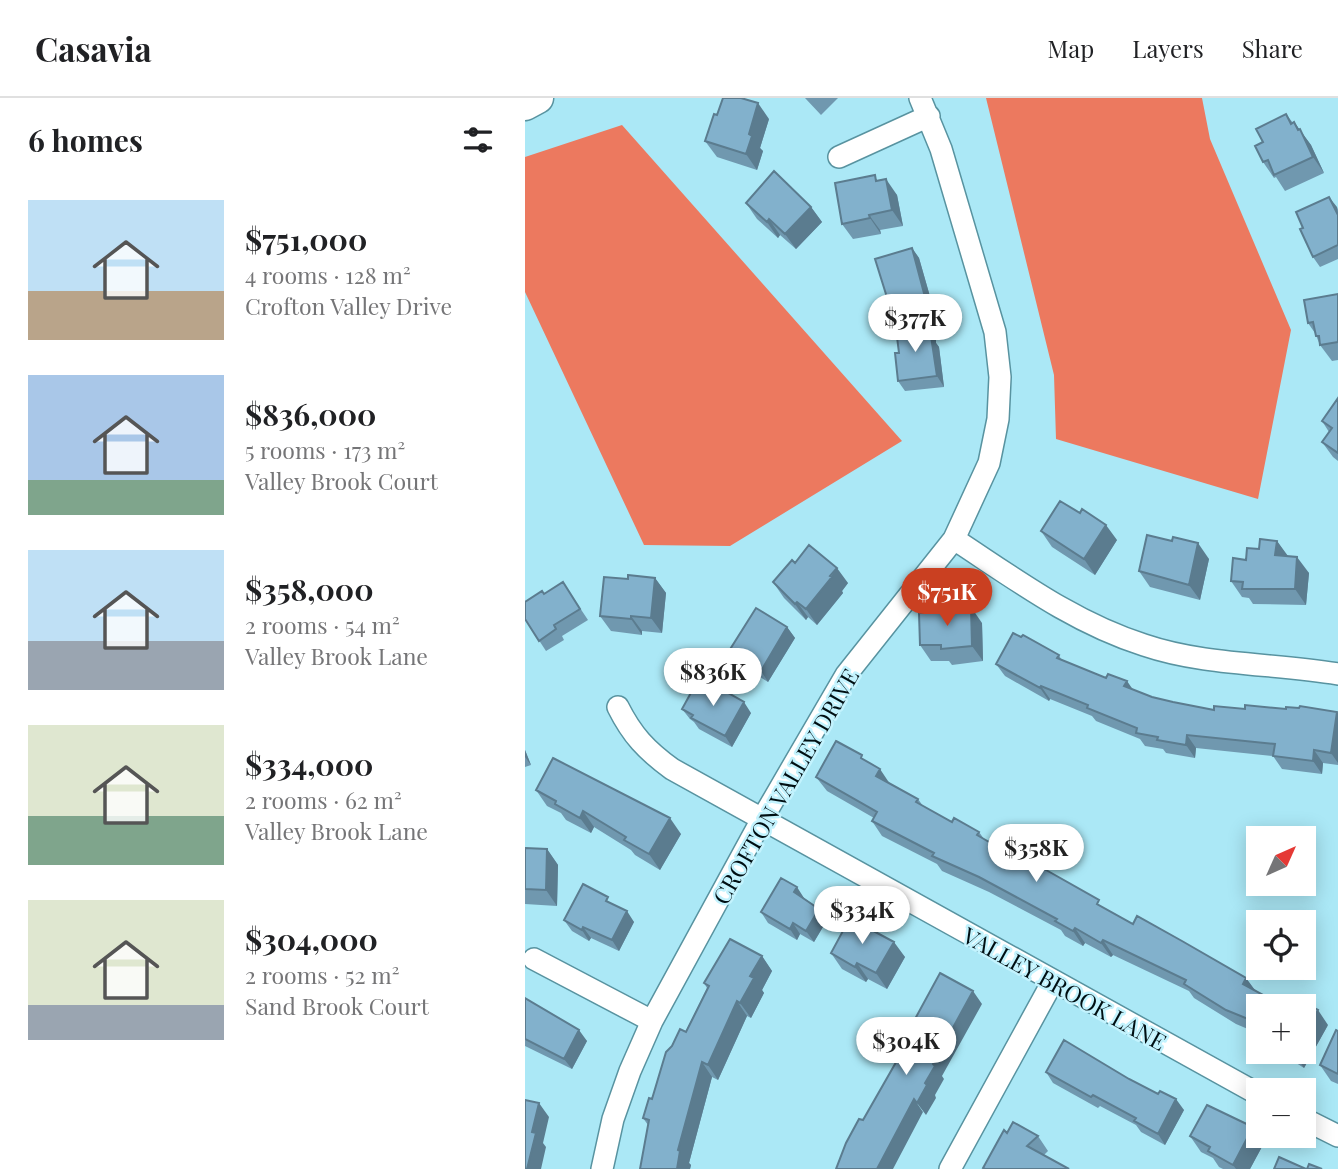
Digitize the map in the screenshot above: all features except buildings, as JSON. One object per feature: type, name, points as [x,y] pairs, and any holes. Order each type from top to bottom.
[{"type":"street","points":[[525,105],[538,98]]},
{"type":"street","points":[[839,157],[925,107]]},
{"type":"street","name":"CROFTON VALLEY DRIVE","points":[[602,1169],[613,1119],[652,1021],[761,821],[846,675],[954,539],[989,463],[998,419],[1000,377],[995,332],[925,107]]},
{"type":"street","points":[[954,539],[1067,612],[1145,646],[1198,658],[1338,674]]},
{"type":"street","name":"VALLEY BROOK LANE","points":[[618,707],[630,731],[649,753],[672,769],[761,821],[1246,1087]]},
{"type":"street","points":[[534,959],[652,1021]]},
{"type":"street","points":[[950,1169],[1053,981]]},
{"type":"street","points":[[1316,1125],[1338,1136]]},
{"type":"shaded area","points":[[986,98],[1202,98],[1210,139],[1291,330],[1258,499],[1056,439],[1054,375]]},
{"type":"shaded area","points":[[622,125],[902,441],[730,546],[644,545],[525,292],[525,157]]}]
